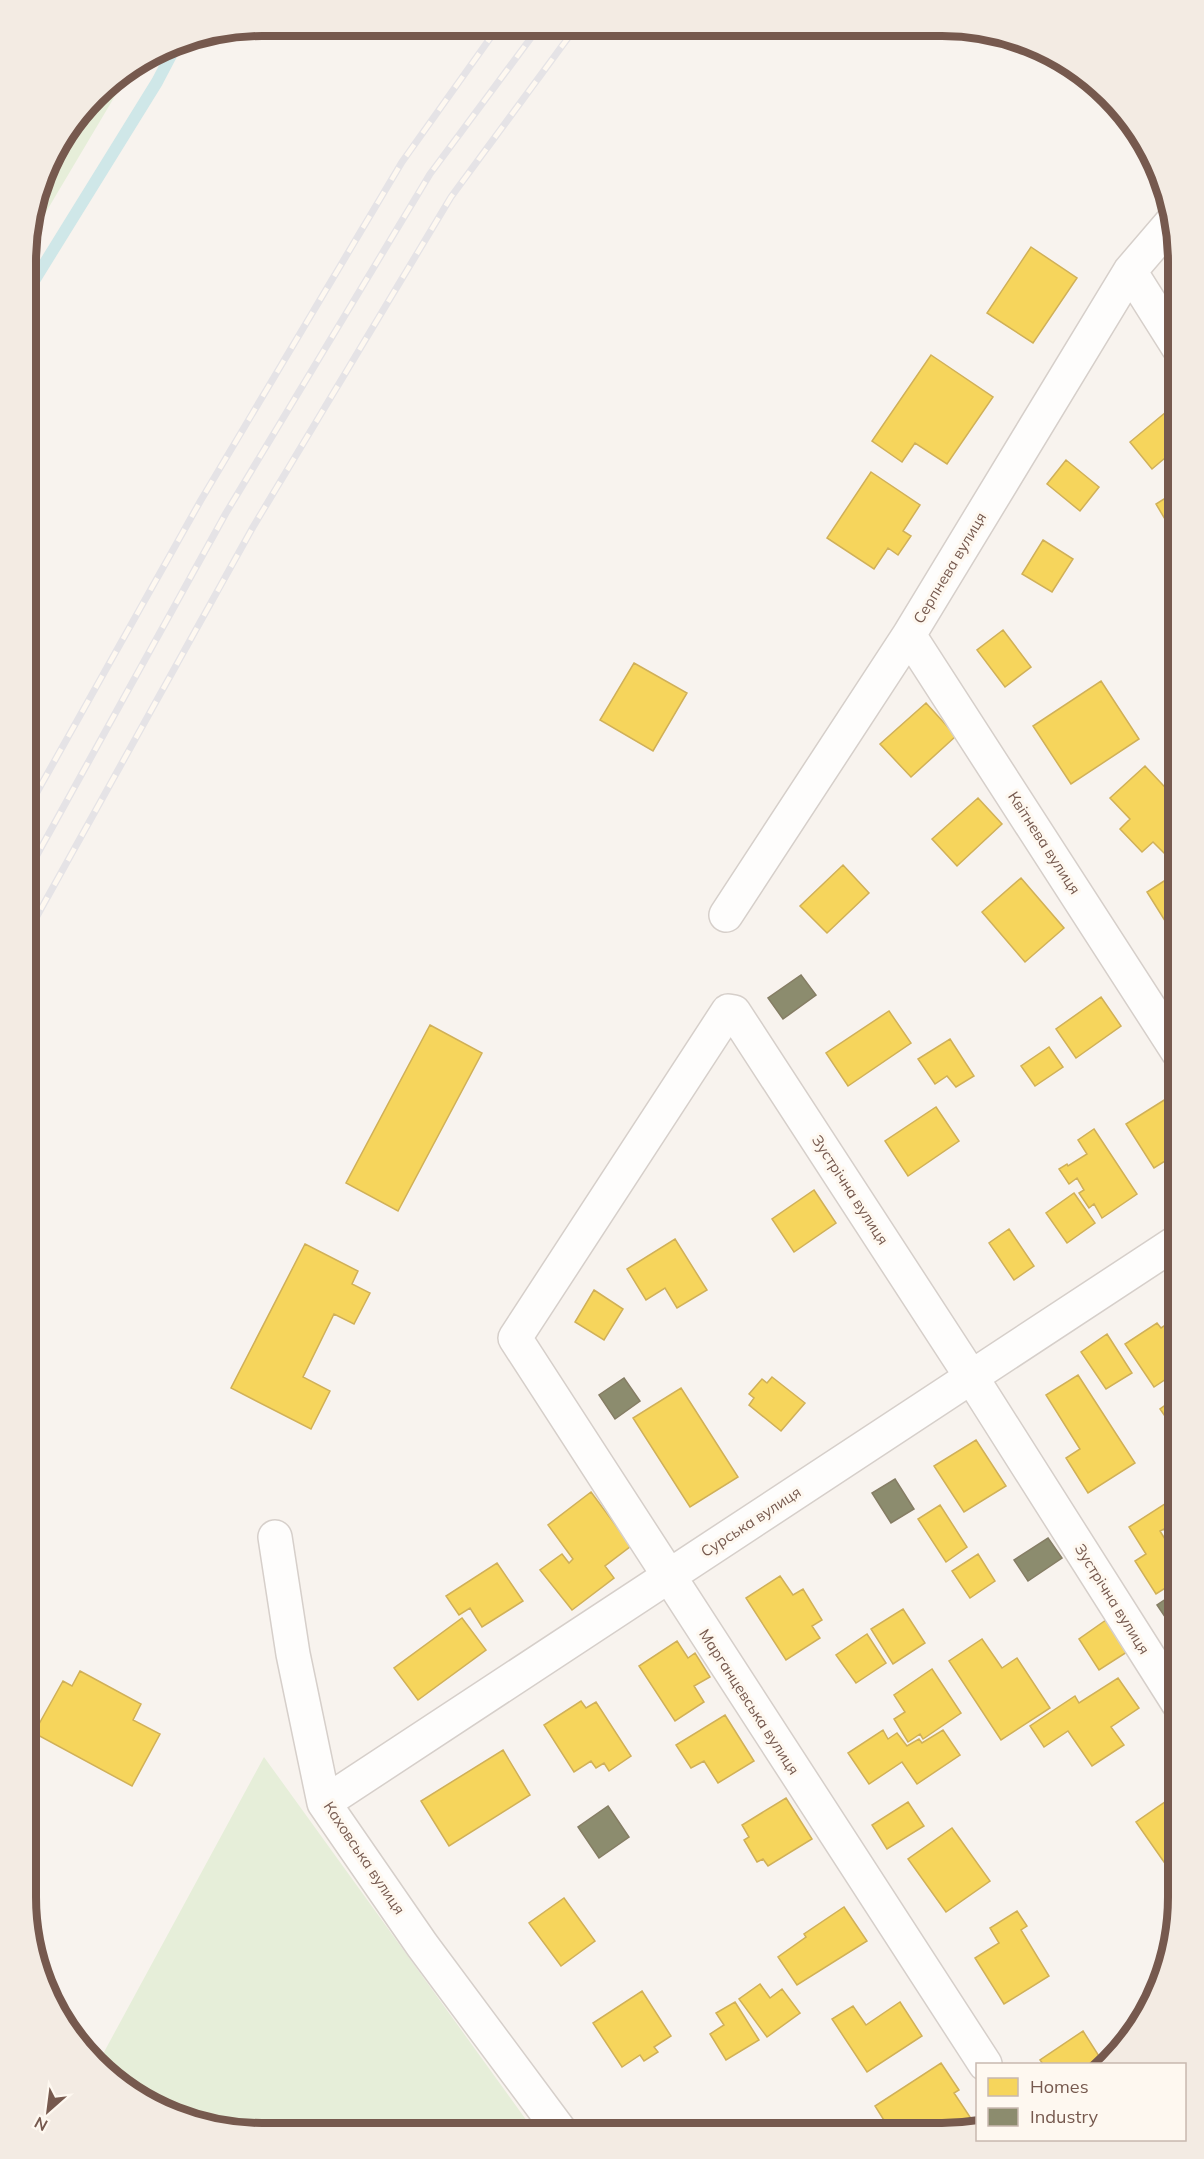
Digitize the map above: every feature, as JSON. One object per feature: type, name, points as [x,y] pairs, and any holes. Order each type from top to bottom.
[{"type":"street","name":"Серпнева вулиця","points":[[726,915],[909,635],[1130,271],[1166,230]]},
{"type":"street","points":[[1130,271],[1168,331]]},
{"type":"street","name":"Квітнева вулиця","points":[[909,635],[1168,1036]]},
{"type":"street","name":"Зустрічна вулиця","points":[[514,1338],[711,1036],[731,1011],[734,1012],[972,1378],[1168,1687]]},
{"type":"street","name":"Сурська вулиця","points":[[324,1803],[1168,1248]]},
{"type":"street","name":"Марганцевська вулиця","points":[[514,1338],[984,2063]]},
{"type":"street","name":"Каховська вулиця","points":[[275,1537],[293,1654],[324,1803],[422,1945],[554,2123]]},
{"type":"green space","points":[[121,86],[39,223],[53,176],[66,149],[92,113]]},
{"type":"green space","points":[[264,1757],[528,2123],[248,2123],[218,2119],[162,2100],[137,2085],[102,2057]]},
{"type":"building: Homes","points":[[1031,247],[1077,278],[1033,343],[987,313]]},
{"type":"building: Homes","points":[[931,355],[993,397],[947,464],[915,443],[902,462],[872,441]]},
{"type":"building: Homes","points":[[1166,412],[1168,414],[1168,455],[1152,469],[1130,442]]},
{"type":"building: Homes","points":[[1066,460],[1099,487],[1080,511],[1047,484]]},
{"type":"building: Homes","points":[[871,472],[920,505],[903,531],[911,536],[898,555],[888,548],[874,569],[827,538]]},
{"type":"building: Homes","points":[[1168,496],[1168,524],[1156,504]]},
{"type":"building: Homes","points":[[1043,540],[1073,559],[1052,592],[1022,574]]},
{"type":"building: Homes","points":[[1003,630],[1031,667],[1005,687],[977,650]]},
{"type":"building: Homes","points":[[634,663],[687,693],[653,751],[600,720]]},
{"type":"building: Homes","points":[[1101,681],[1139,739],[1071,784],[1033,726]]},
{"type":"building: Homes","points":[[926,703],[956,736],[911,777],[880,744]]},
{"type":"building: Homes","points":[[1145,766],[1168,790],[1168,857],[1153,842],[1142,852],[1120,829],[1130,819],[1110,798]]},
{"type":"building: Homes","points":[[978,798],[1002,824],[957,866],[932,839]]},
{"type":"building: Homes","points":[[843,865],[869,893],[827,933],[800,906]]},
{"type":"building: Homes","points":[[1021,878],[1064,928],[1025,962],[982,912]]},
{"type":"building: Homes","points":[[1168,878],[1168,926],[1147,892]]},
{"type":"building: Homes","points":[[1101,997],[1121,1026],[1076,1058],[1056,1029]]},
{"type":"building: Homes","points":[[889,1011],[911,1043],[848,1086],[826,1053]]},
{"type":"building: Homes","points":[[430,1025],[482,1053],[398,1211],[346,1183]]},
{"type":"building: Homes","points":[[950,1039],[974,1076],[956,1087],[947,1076],[935,1084],[918,1059]]},
{"type":"building: Homes","points":[[1049,1047],[1063,1067],[1035,1086],[1021,1066]]},
{"type":"building: Homes","points":[[1168,1098],[1168,1159],[1154,1168],[1126,1124]]},
{"type":"building: Homes","points":[[936,1107],[959,1141],[908,1176],[885,1141]]},
{"type":"building: Homes","points":[[1094,1129],[1137,1194],[1102,1218],[1094,1204],[1089,1208],[1079,1193],[1084,1190],[1077,1178],[1069,1184],[1059,1169],[1087,1154],[1078,1140]]},
{"type":"building: Homes","points":[[814,1190],[836,1223],[794,1252],[772,1219]]},
{"type":"building: Homes","points":[[1074,1193],[1095,1223],[1067,1243],[1046,1213]]},
{"type":"building: Homes","points":[[1009,1229],[1034,1266],[1014,1280],[989,1243]]},
{"type":"building: Homes","points":[[675,1239],[707,1290],[677,1308],[665,1288],[646,1300],[627,1269]]},
{"type":"building: Homes","points":[[305,1244],[358,1271],[352,1284],[370,1293],[354,1324],[334,1314],[303,1377],[330,1391],[311,1429],[231,1388]]},
{"type":"building: Homes","points":[[594,1290],[623,1309],[604,1340],[575,1322]]},
{"type":"building: Homes","points":[[1157,1323],[1161,1328],[1168,1323],[1168,1378],[1154,1387],[1125,1344]]},
{"type":"building: Homes","points":[[1107,1334],[1132,1373],[1106,1389],[1081,1352]]},
{"type":"building: Homes","points":[[1078,1375],[1135,1463],[1088,1493],[1066,1458],[1080,1449],[1046,1395]]},
{"type":"building: Homes","points":[[772,1377],[805,1403],[781,1431],[749,1405],[754,1398],[749,1394],[762,1379],[767,1383]]},
{"type":"building: Homes","points":[[681,1388],[738,1477],[690,1507],[633,1418]]},
{"type":"building: Homes","points":[[1168,1403],[1168,1421],[1160,1409]]},
{"type":"building: Homes","points":[[976,1440],[1006,1486],[964,1512],[934,1466]]},
{"type":"building: Homes","points":[[591,1492],[631,1546],[605,1566],[614,1578],[572,1610],[540,1570],[562,1554],[569,1563],[573,1559],[548,1525]]},
{"type":"building: Homes","points":[[1168,1502],[1168,1536],[1164,1529],[1160,1531],[1168,1544],[1168,1586],[1156,1594],[1135,1561],[1146,1554],[1129,1527]]},
{"type":"building: Homes","points":[[940,1505],[967,1547],[946,1562],[918,1519]]},
{"type":"building: Homes","points":[[978,1554],[995,1581],[970,1598],[952,1571]]},
{"type":"building: Homes","points":[[497,1563],[523,1601],[482,1627],[470,1608],[459,1615],[446,1596]]},
{"type":"building: Homes","points":[[780,1576],[793,1595],[803,1589],[822,1620],[812,1626],[820,1638],[786,1660],[746,1598]]},
{"type":"building: Homes","points":[[903,1609],[925,1643],[893,1664],[871,1629]]},
{"type":"building: Homes","points":[[462,1618],[486,1650],[418,1700],[394,1668]]},
{"type":"building: Homes","points":[[1106,1620],[1127,1652],[1099,1670],[1079,1639]]},
{"type":"building: Homes","points":[[867,1634],[886,1663],[856,1683],[836,1655]]},
{"type":"building: Homes","points":[[982,1639],[1002,1668],[1017,1658],[1050,1708],[1001,1740],[949,1661]]},
{"type":"building: Homes","points":[[677,1641],[688,1658],[695,1653],[710,1677],[694,1686],[704,1702],[675,1721],[639,1666]]},
{"type":"building: Homes","points":[[932,1669],[961,1713],[923,1739],[920,1734],[908,1742],[894,1719],[905,1712],[894,1695]]},
{"type":"building: Homes","points":[[80,1671],[141,1704],[133,1720],[160,1734],[132,1786],[36,1734],[36,1729],[63,1681],[72,1686]]},
{"type":"building: Homes","points":[[1118,1678],[1139,1708],[1111,1727],[1124,1745],[1092,1766],[1068,1731],[1044,1747],[1030,1726],[1075,1696],[1079,1703]]},
{"type":"building: Homes","points":[[581,1701],[586,1708],[596,1702],[631,1756],[609,1771],[604,1763],[596,1768],[591,1761],[574,1772],[544,1725]]},
{"type":"building: Homes","points":[[725,1715],[754,1761],[718,1783],[704,1761],[691,1768],[676,1745]]},
{"type":"building: Homes","points":[[883,1730],[888,1739],[897,1733],[907,1746],[919,1739],[922,1743],[943,1730],[960,1755],[917,1784],[902,1762],[869,1784],[848,1753]]},
{"type":"building: Homes","points":[[503,1750],[530,1795],[449,1846],[421,1801]]},
{"type":"building: Homes","points":[[786,1798],[812,1839],[768,1866],[763,1859],[757,1862],[744,1840],[749,1837],[742,1825]]},
{"type":"building: Homes","points":[[1168,1800],[1168,1868],[1136,1822]]},
{"type":"building: Homes","points":[[908,1802],[924,1826],[887,1849],[872,1825]]},
{"type":"building: Homes","points":[[952,1828],[990,1881],[946,1912],[908,1859]]},
{"type":"building: Homes","points":[[564,1898],[595,1941],[561,1966],[529,1923]]},
{"type":"building: Homes","points":[[844,1907],[867,1941],[797,1985],[778,1957],[806,1937],[804,1934]]},
{"type":"building: Homes","points":[[1017,1911],[1027,1926],[1021,1930],[1049,1976],[1004,2004],[975,1958],[999,1943],[990,1928]]},
{"type":"building: Homes","points":[[760,1984],[770,1998],[782,1989],[800,2013],[767,2037],[739,1999]]},
{"type":"building: Homes","points":[[642,1991],[671,2036],[654,2047],[658,2052],[644,2061],[640,2055],[622,2067],[593,2023]]},
{"type":"building: Homes","points":[[735,2002],[759,2040],[726,2060],[710,2034],[724,2025],[716,2013]]},
{"type":"building: Homes","points":[[900,2002],[922,2036],[867,2072],[832,2019],[853,2006],[866,2025]]},
{"type":"building: Homes","points":[[1083,2031],[1100,2058],[1095,2063],[1042,2063],[1040,2060]]},
{"type":"building: Homes","points":[[941,2063],[959,2090],[954,2093],[973,2121],[886,2123],[875,2106]]},
{"type":"building: Industry","points":[[801,975],[816,995],[783,1019],[768,998]]},
{"type":"building: Industry","points":[[624,1378],[640,1401],[615,1419],[599,1395]]},
{"type":"building: Industry","points":[[895,1479],[914,1509],[891,1523],[872,1493]]},
{"type":"building: Industry","points":[[1048,1538],[1062,1558],[1028,1581],[1014,1560]]},
{"type":"building: Industry","points":[[1168,1598],[1168,1621],[1157,1605]]},
{"type":"building: Industry","points":[[608,1806],[629,1837],[599,1858],[578,1827]]},
{"type":"waterway","points":[[36,277],[157,82],[171,55]]},
{"type":"railway","points":[[36,794],[201,500],[402,162],[492,36]]},
{"type":"railway","points":[[36,857],[226,513],[430,174],[532,36]]},
{"type":"railway","points":[[36,918],[253,527],[451,197],[569,36]]}]
